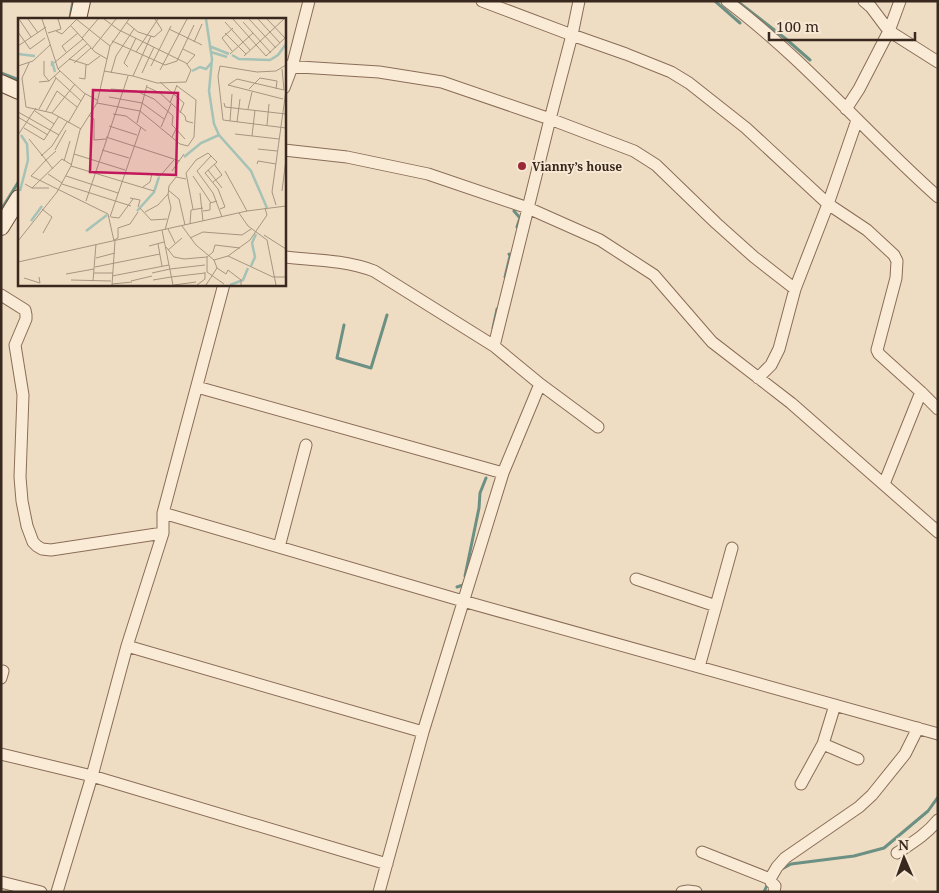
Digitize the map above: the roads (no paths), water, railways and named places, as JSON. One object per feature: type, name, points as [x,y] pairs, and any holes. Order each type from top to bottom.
[{"type":"main road","points":[[78,18],[82,1]]},
{"type":"main road","points":[[1,83],[18,91]]},
{"type":"main road","points":[[1,227],[18,200]]},
{"type":"street","points":[[285,83],[288,67],[309,1]]},
{"type":"street","points":[[482,1],[671,72],[689,83],[746,128],[828,204],[867,230],[897,260],[896,278],[877,350],[938,409]]},
{"type":"street","points":[[494,346],[572,36],[578,1]]},
{"type":"street","points":[[727,1],[786,50],[938,197]]},
{"type":"street","points":[[864,1],[889,30],[938,62]]},
{"type":"street","points":[[846,109],[859,89],[889,30],[900,1]]},
{"type":"street","points":[[288,67],[379,72],[438,80],[634,151],[656,165],[716,223],[795,289]]},
{"type":"street","points":[[758,378],[771,365],[778,349],[795,289],[828,204],[857,120]]},
{"type":"street","points":[[285,150],[347,157],[428,174],[528,208],[600,240],[654,275],[712,342],[796,407],[938,532]]},
{"type":"street","points":[[285,257],[348,264],[374,271],[494,346],[540,384],[598,427]]},
{"type":"street","points":[[57,892],[92,776],[127,646],[163,533],[163,513],[224,285]]},
{"type":"street","points":[[1,295],[25,310],[26,315],[15,345],[23,395],[21,485],[27,526],[33,542],[42,549],[51,550],[163,533]]},
{"type":"street","points":[[379,892],[424,732],[502,473],[540,384]]},
{"type":"street","points":[[197,387],[502,473]]},
{"type":"street","points":[[884,484],[920,392]]},
{"type":"street","points":[[279,546],[306,445]]},
{"type":"street","points":[[163,513],[463,601],[938,734]]},
{"type":"street","points":[[699,667],[732,548]]},
{"type":"street","points":[[636,578],[716,606]]},
{"type":"street","points":[[127,646],[424,732]]},
{"type":"street","points":[[801,784],[823,744],[835,705]]},
{"type":"street","points":[[770,879],[776,867],[786,858],[859,807],[872,795],[905,754],[918,728]]},
{"type":"street","points":[[823,744],[858,759]]},
{"type":"street","points":[[1,754],[92,776],[387,864]]},
{"type":"street","points":[[897,853],[919,839],[938,820]]},
{"type":"street","points":[[702,852],[770,879],[775,886],[774,892]]},
{"type":"street","points":[[1,882],[41,892]]},
{"type":"street","points":[[682,892],[696,892]]},
{"type":"waterway","points":[[70,18],[73,1]]},
{"type":"waterway","points":[[715,1],[740,23]]},
{"type":"waterway","points":[[737,1],[810,60]]},
{"type":"waterway","points":[[1,73],[18,80]]},
{"type":"waterway","points":[[1,210],[18,183]]},
{"type":"waterway","points":[[514,211],[520,218],[517,227]]},
{"type":"waterway","points":[[505,277],[509,254]]},
{"type":"waterway","points":[[493,328],[497,309]]},
{"type":"waterway","points":[[344,325],[337,358],[371,368],[387,315]]},
{"type":"waterway","points":[[465,576],[479,508],[480,493],[486,478]]},
{"type":"waterway","points":[[457,587],[464,583]]},
{"type":"waterway","points":[[780,870],[791,864],[854,856],[884,848],[928,811],[938,797]]},
{"type":"waterway","points":[[764,892],[768,883]]},
{"type":"place","name":"Vianny’s house","points":[[522,166]]}]
